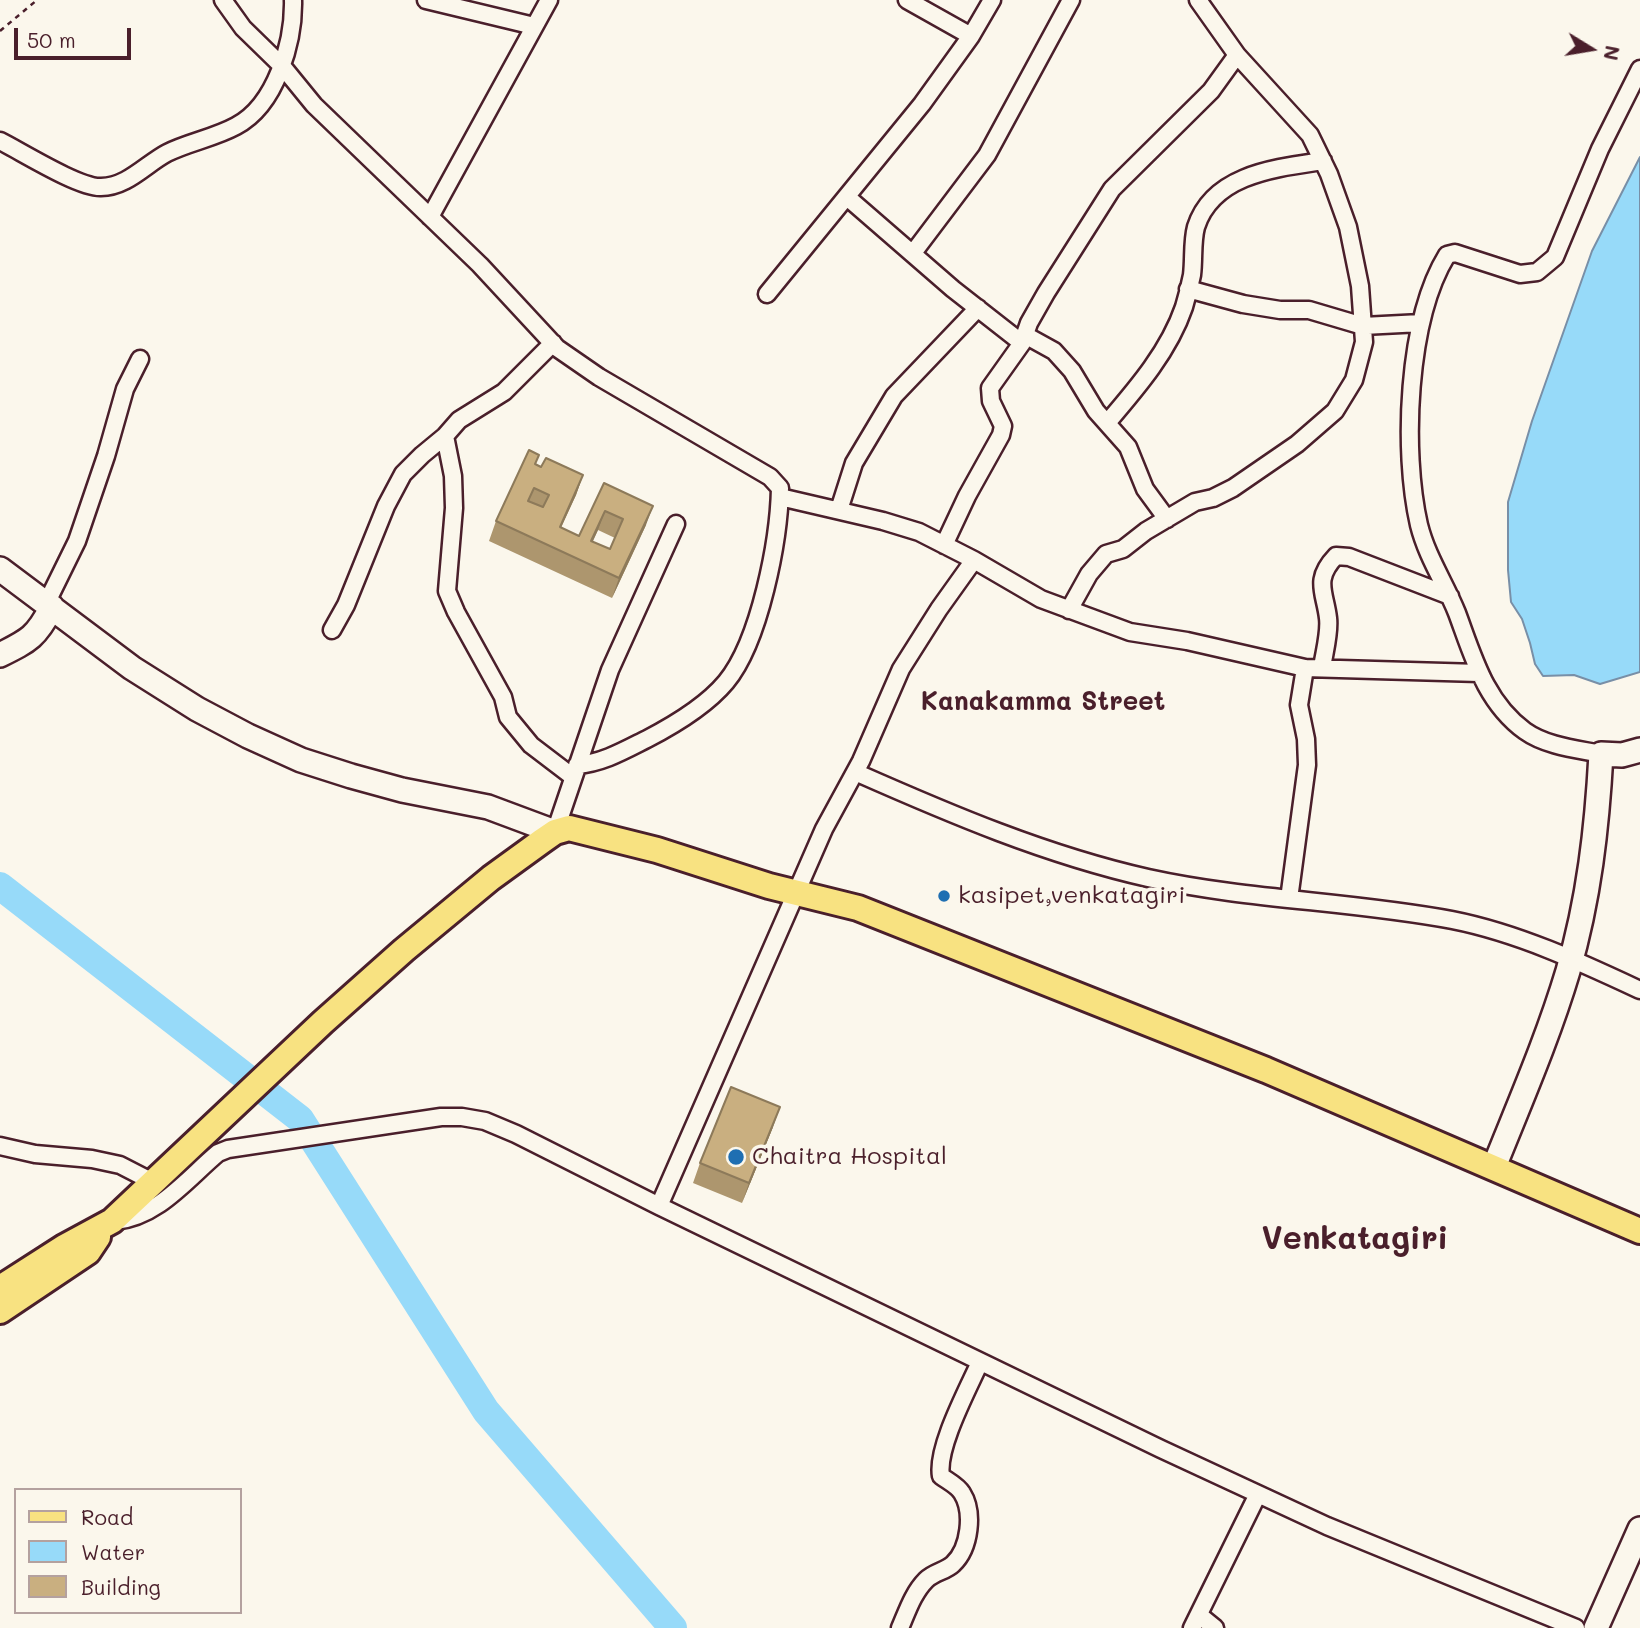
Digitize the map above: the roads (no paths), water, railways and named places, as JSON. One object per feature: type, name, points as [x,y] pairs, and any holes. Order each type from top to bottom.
[{"type":"main road","points":[[0,569],[132,668],[197,709],[248,736],[301,760],[351,776],[402,790],[488,807],[555,832]]},
{"type":"main road","points":[[0,655],[29,640],[41,628],[49,605]]},
{"type":"main road","points":[[1494,1167],[1541,1049],[1571,958],[1588,888],[1597,825],[1601,754],[1622,755],[1640,750]]},
{"type":"main road","points":[[0,1311],[88,1252],[108,1224],[323,1022],[453,909],[555,832],[569,828],[657,850],[759,883],[858,908],[1266,1070],[1640,1231]]},
{"type":"main road","points":[[0,1288],[64,1247],[108,1224]]},
{"type":"main road","points":[[1596,1628],[1640,1529]]},
{"type":"street","points":[[223,0],[243,28],[283,67],[314,106],[430,217],[553,343],[599,377],[770,477],[780,488],[780,519],[767,584],[745,649],[726,682],[695,709],[654,736],[575,771]]},
{"type":"street","points":[[0,141],[83,183],[102,187],[125,180],[166,153],[238,125],[260,105],[283,67],[292,22],[293,0]]},
{"type":"street","points":[[426,0],[534,26]]},
{"type":"street","points":[[430,217],[548,0]]},
{"type":"street","points":[[907,0],[971,36]]},
{"type":"street","points":[[767,295],[922,104],[971,36],[992,0]]},
{"type":"street","points":[[913,253],[987,155],[1071,0]]},
{"type":"street","points":[[1069,610],[1089,574],[1106,554],[1123,549],[1195,502],[1213,498],[1233,488],[1297,444],[1335,411],[1354,380],[1364,342],[1360,286],[1348,227],[1310,135],[1237,55],[1202,2]]},
{"type":"street","points":[[944,545],[967,496],[1001,435],[1003,426],[990,401],[990,388],[1024,338],[1046,293],[1112,189],[1211,91],[1237,55]]},
{"type":"street","points":[[1601,754],[1551,743],[1525,731],[1499,706],[1479,674],[1450,596],[1433,565],[1420,527],[1410,479],[1413,386],[1421,323],[1438,270],[1447,255],[1455,253],[1520,274],[1537,272],[1555,257],[1600,149],[1640,69]]},
{"type":"street","points":[[1107,423],[1168,342],[1184,307],[1192,276],[1196,228],[1203,211],[1223,189],[1251,174],[1322,161]]},
{"type":"street","points":[[848,197],[978,308],[1024,338],[1054,351],[1072,371],[1096,411],[1128,447],[1145,489],[1167,519]]},
{"type":"street","points":[[1188,289],[1243,304],[1280,310],[1309,310],[1363,326],[1421,323]]},
{"type":"street","points":[[833,509],[855,463],[894,396],[978,308]]},
{"type":"street","points":[[332,631],[403,474],[445,436],[458,420],[504,392],[553,343]]},
{"type":"street","points":[[49,605],[77,541],[125,389],[140,359]]},
{"type":"street","points":[[445,436],[453,475],[454,508],[447,591],[503,696],[508,717],[531,745],[575,771]]},
{"type":"street","points":[[780,497],[919,533],[974,560],[1017,587],[1069,610],[1130,632],[1187,641],[1305,668],[1479,674]]},
{"type":"street","points":[[555,832],[610,670],[676,524]]},
{"type":"street","points":[[1322,668],[1328,619],[1321,587],[1328,564],[1336,556],[1349,557],[1450,596]]},
{"type":"street","points":[[659,1206],[824,829],[855,772],[901,669],[974,560]]},
{"type":"street","points":[[1289,900],[1307,765],[1306,739],[1299,705],[1305,668]]},
{"type":"street","points":[[855,772],[959,818],[1050,850],[1147,878],[1289,900],[1388,910],[1455,921],[1506,935],[1571,958],[1640,990]]},
{"type":"street","points":[[108,1224],[128,1220],[156,1207],[218,1153],[229,1149],[441,1117],[462,1117],[495,1126],[1258,1494],[1327,1526],[1576,1628]]},
{"type":"street","points":[[0,1146],[35,1154],[120,1165],[163,1175]]},
{"type":"street","points":[[900,1628],[914,1597],[925,1581],[938,1571],[953,1565],[963,1550],[969,1526],[968,1504],[961,1490],[941,1476],[939,1466],[946,1441],[980,1362]]},
{"type":"street","points":[[1216,1628],[1196,1621],[1258,1494]]},
{"type":"water","points":[[1640,157],[1640,672],[1600,684],[1574,675],[1543,676],[1535,664],[1522,619],[1511,602],[1508,502],[1532,421],[1592,251]]},
{"type":"waterway","points":[[0,886],[300,1119],[486,1411],[673,1628]]},
{"type":"place","name":"kasipet,venkatagiri","points":[[944,896]]},
{"type":"place","name":"Chaitra Hospital","points":[[736,1157]]},
{"type":"district","name":"Kanakamma Street","points":[[1043,702]]},
{"type":"district","name":"Venkatagiri","points":[[1355,1239]]}]
